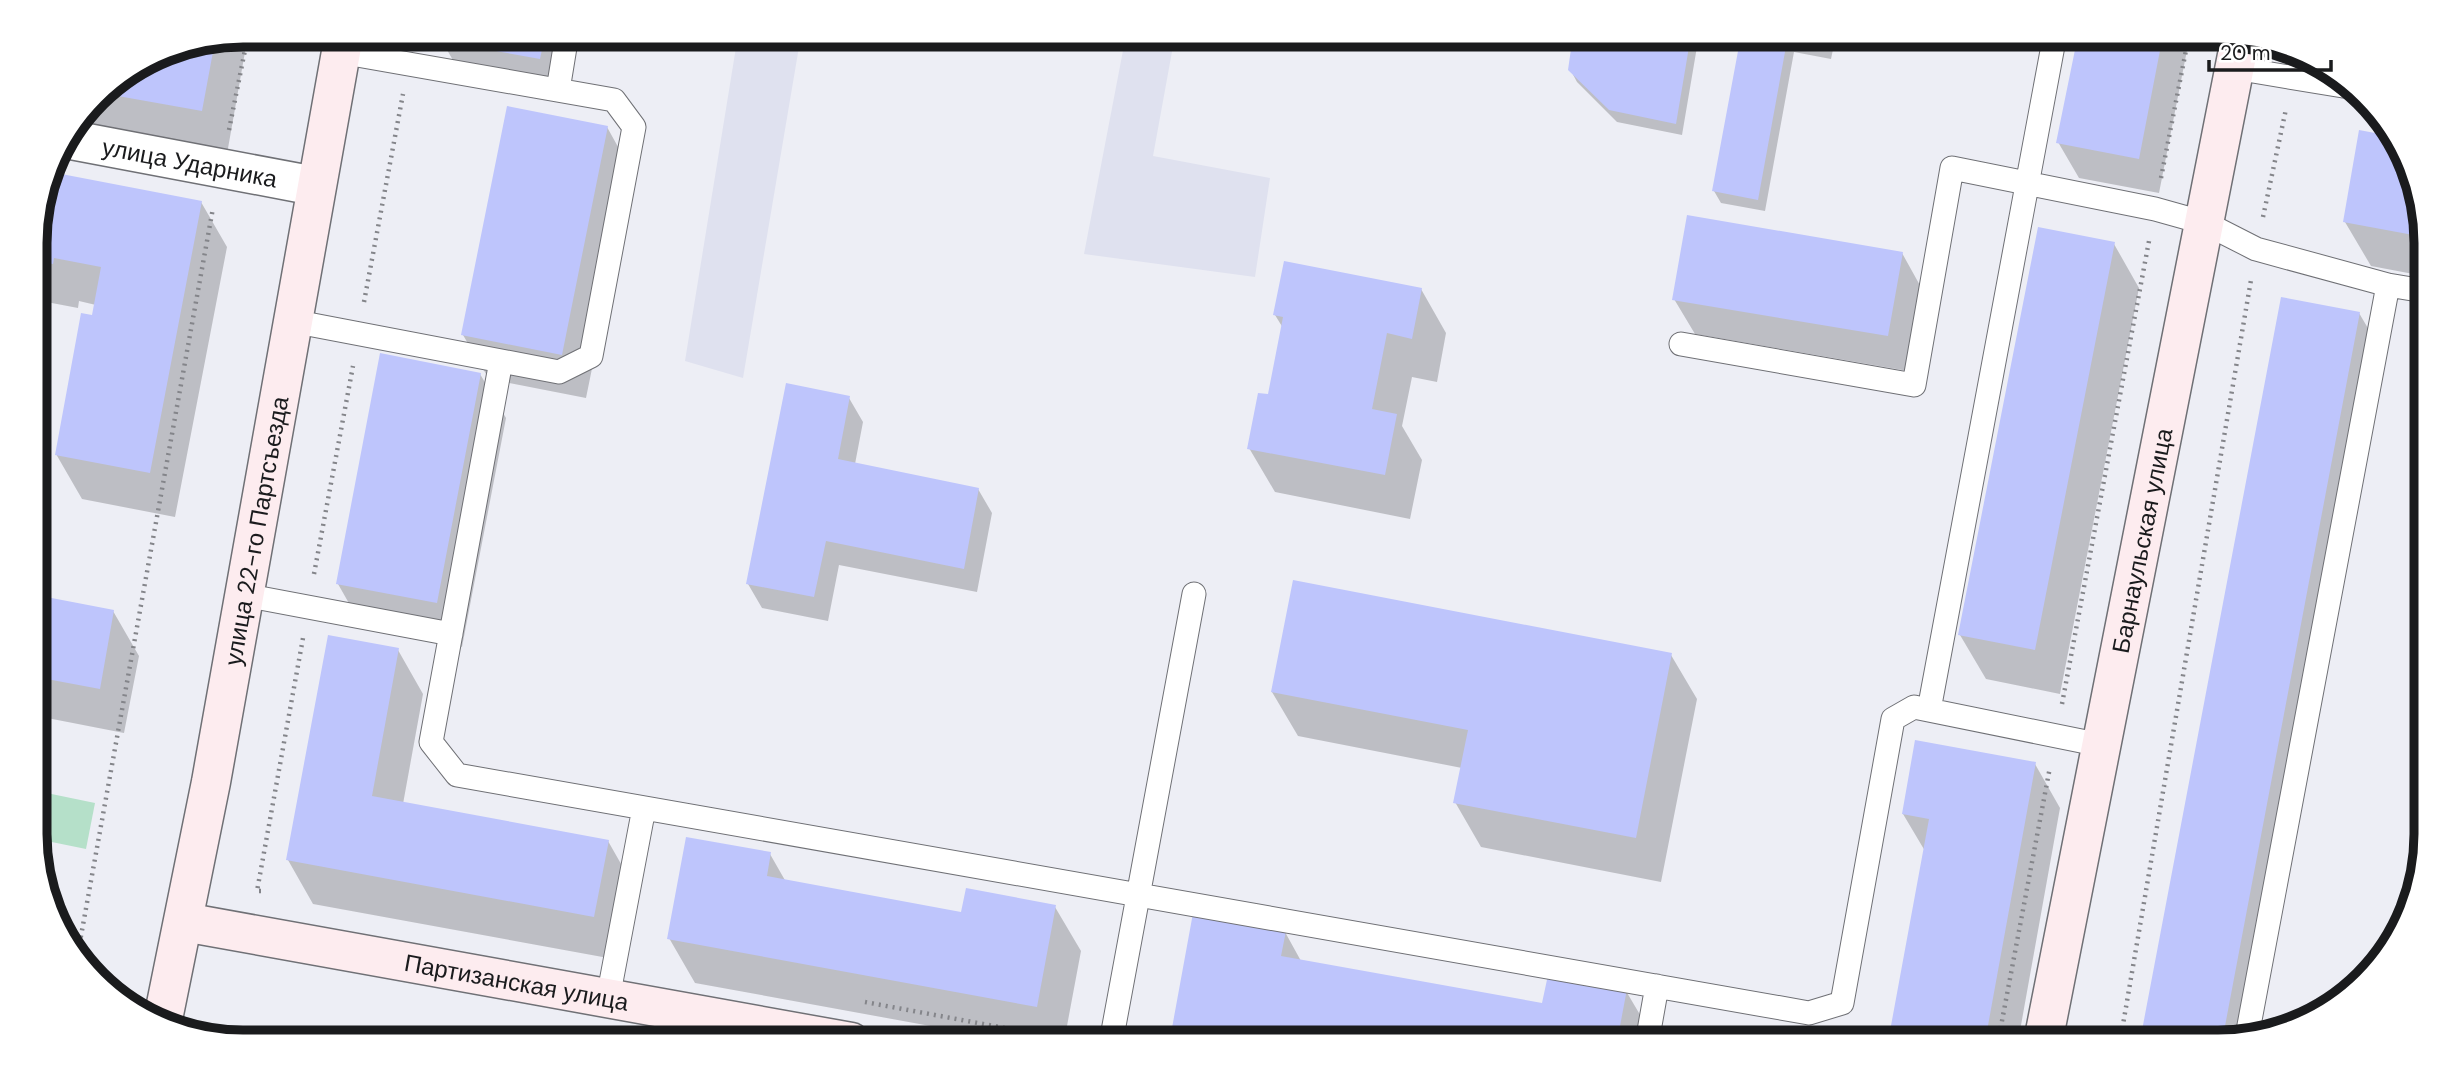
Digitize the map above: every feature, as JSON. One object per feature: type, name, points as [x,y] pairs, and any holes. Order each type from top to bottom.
[{"type":"street","name":"улица 22-го Партсъезда","points":[[164,1013],[184,922],[244,595],[341,47]]},
{"type":"street","name":"Барнаульская улица","points":[[2046,1029],[2238,54]]},
{"type":"street","name":"улица Ударника","points":[[77,141],[315,186]]},
{"type":"street","name":"Партизанская улица","points":[[184,922],[608,998],[701,1029]]},
{"type":"lane","points":[[292,321],[559,372],[591,356],[634,127],[614,100],[409,64],[352,47]]},
{"type":"lane","points":[[558,90],[565,47]]},
{"type":"lane","points":[[1929,710],[2053,47]]},
{"type":"lane","points":[[2238,54],[2293,78],[2331,84]]},
{"type":"lane","points":[[1681,344],[1914,385],[1952,167],[2155,209],[2205,223],[2256,249],[2388,285],[2414,289]]},
{"type":"lane","points":[[2249,1027],[2388,285]]},
{"type":"lane","points":[[501,361],[431,742],[457,775],[1809,1013],[1842,1003],[1893,719],[1914,707],[2101,744]]},
{"type":"lane","points":[[1113,1030],[1194,594]]},
{"type":"lane","points":[[244,595],[451,634]]},
{"type":"lane","points":[[608,998],[644,807]]},
{"type":"lane","points":[[1649,1029],[1657,986]]},
{"type":"path","points":[[80,941],[246,47]]},
{"type":"path","points":[[2000,1029],[2187,47]]},
{"type":"path","points":[[257,891],[409,64]]},
{"type":"path","points":[[2122,1029],[2256,249],[2293,78]]},
{"type":"shaded area","points":[[736,47],[799,47],[743,378],[685,361]]},
{"type":"shaded area","points":[[1124,47],[1173,47],[1153,156],[1270,178],[1255,277],[1084,254]]},
{"type":"green space","points":[[47,793],[95,803],[86,849],[48,841]]},
{"type":"building","points":[[473,47],[542,47],[540,59]]},
{"type":"building","points":[[1571,47],[1689,47],[1676,124],[1609,110],[1568,70]]},
{"type":"building","points":[[1739,47],[1786,47],[1758,200],[1712,191]]},
{"type":"building","points":[[2076,47],[2161,47],[2139,159],[2056,143]]},
{"type":"building","points":[[213,50],[202,111],[115,95],[145,74],[169,62]]},
{"type":"building","points":[[507,106],[608,126],[562,355],[461,335]]},
{"type":"building","points":[[2359,130],[2379,134],[2399,169],[2407,193],[2413,235],[2343,222]]},
{"type":"building","points":[[60,174],[202,201],[150,473],[55,455],[81,313],[92,315],[101,267],[54,258],[53,264],[48,263],[49,218]]},
{"type":"building","points":[[1687,215],[1903,252],[1888,336],[1672,300]]},
{"type":"building","points":[[2038,227],[2115,242],[2035,650],[1958,635]]},
{"type":"building","points":[[1284,261],[1422,288],[1412,339],[1387,333],[1372,409],[1397,414],[1385,475],[1247,449],[1258,393],[1268,394],[1283,317],[1273,315]]},
{"type":"building","points":[[2281,297],[2360,312],[2224,1029],[2142,1029]]},
{"type":"building","points":[[380,353],[481,373],[437,603],[336,584]]},
{"type":"building","points":[[786,383],[850,396],[838,459],[979,488],[964,569],[826,541],[814,597],[746,584]]},
{"type":"building","points":[[1293,580],[1672,653],[1636,838],[1453,803],[1468,730],[1271,692]]},
{"type":"building","points":[[47,597],[114,610],[100,689],[47,679]]},
{"type":"building","points":[[328,635],[399,648],[372,796],[609,840],[594,917],[286,860]]},
{"type":"building","points":[[1915,740],[2036,762],[1987,1029],[1890,1029],[1929,819],[1902,814]]},
{"type":"building","points":[[686,837],[771,852],[767,876],[961,912],[966,888],[1056,905],[1037,1007],[667,939]]},
{"type":"building","points":[[1193,913],[1286,931],[1281,956],[1542,1003],[1548,975],[1627,989],[1619,1029],[1172,1028]]}]
